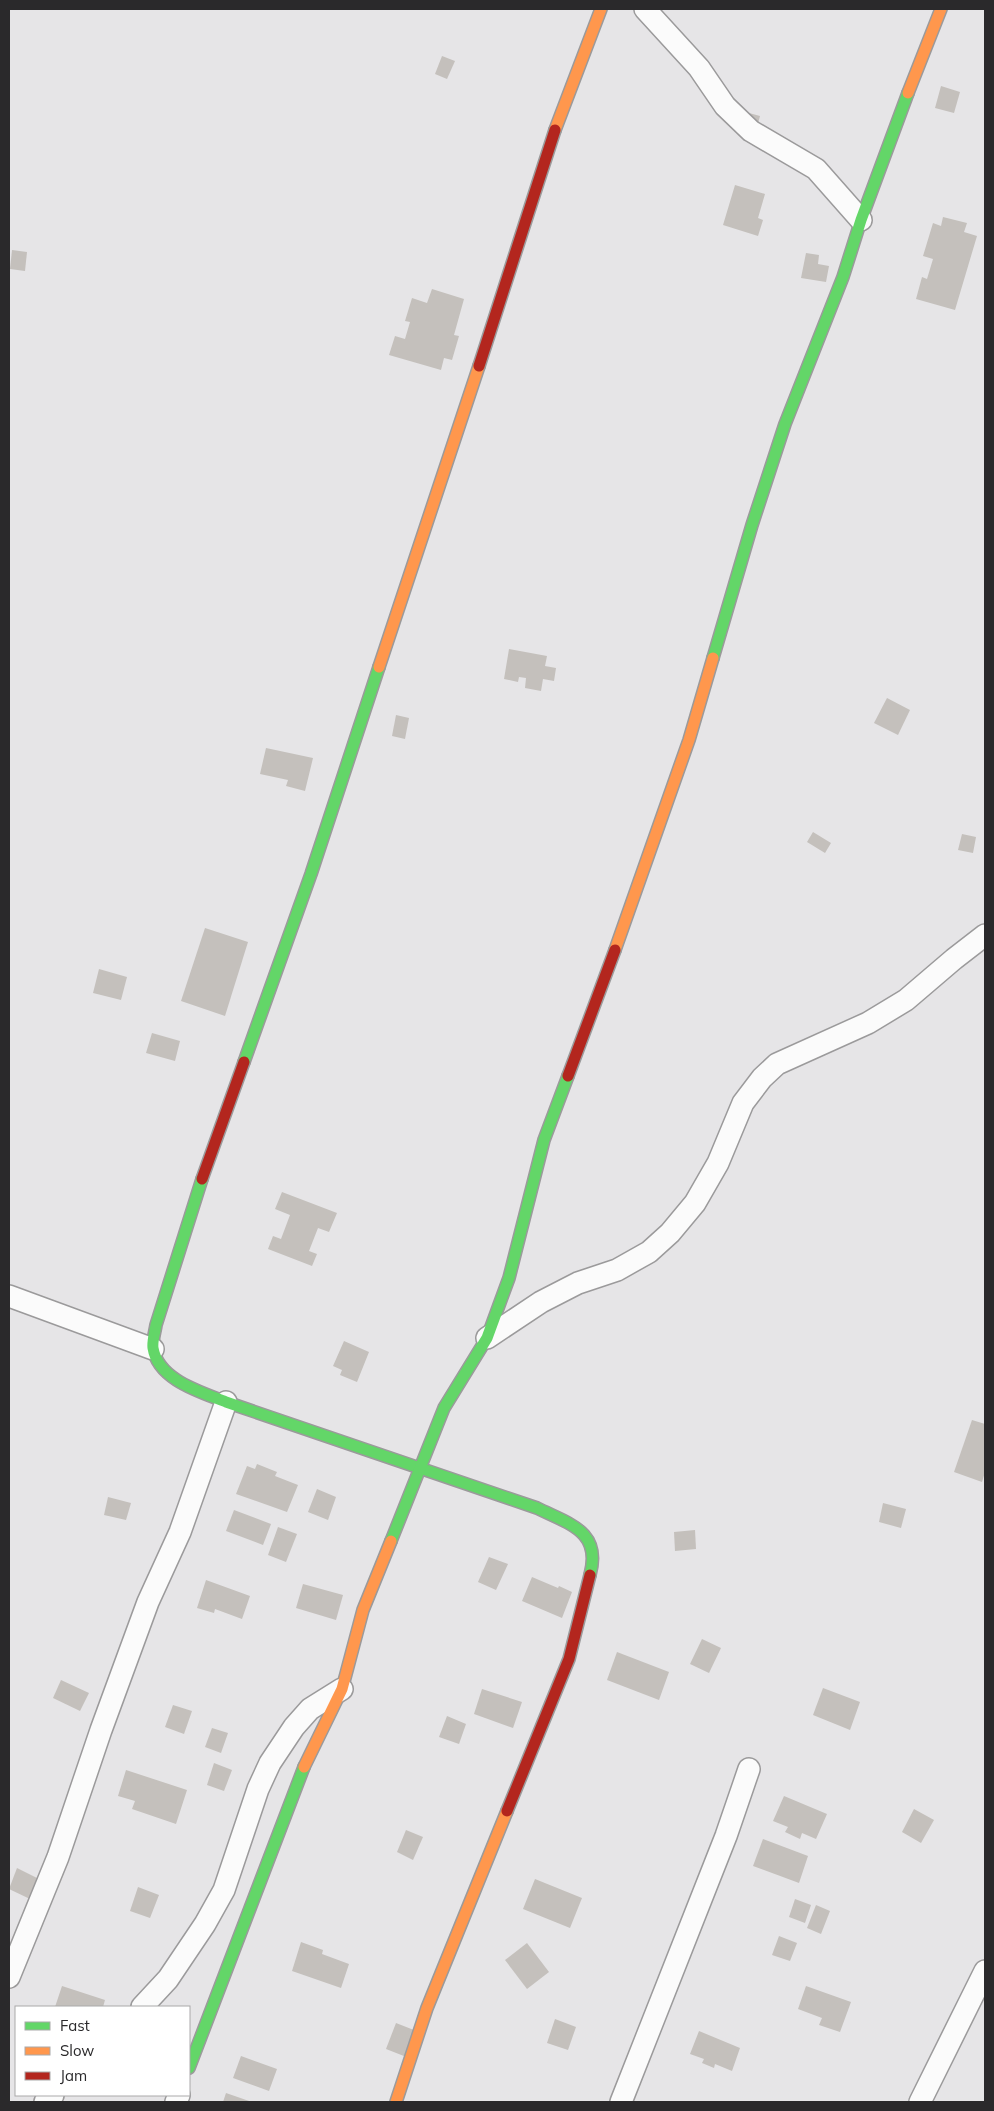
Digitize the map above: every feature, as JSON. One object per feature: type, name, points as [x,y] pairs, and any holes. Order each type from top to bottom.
[{"type":"street","points":[[396,2102],[427,2008],[569,1659],[592,1569],[594,1550],[589,1539],[579,1529],[537,1508],[226,1402],[180,1383],[161,1365],[153,1349],[156,1325],[208,1165],[314,864],[502,299],[550,144],[601,9]]},
{"type":"street","points":[[645,9],[699,68],[725,106],[750,131],[816,168],[861,220]]},
{"type":"street","points":[[190,2065],[303,1770],[342,1689],[363,1610],[444,1408],[487,1338],[509,1278],[544,1140],[619,940],[689,740],[752,526],[785,424],[843,277],[861,220],[941,9]]},
{"type":"street","points":[[487,1338],[541,1302],[578,1283],[617,1270],[649,1252],[670,1233],[695,1203],[718,1163],[744,1103],[762,1078],[777,1064],[868,1024],[906,1000],[985,935]]},
{"type":"street","points":[[9,1296],[153,1349]]},
{"type":"street","points":[[9,1977],[58,1857],[101,1730],[145,1611],[180,1532],[226,1402]]},
{"type":"street","points":[[143,2006],[168,1979],[205,1924],[224,1890],[258,1789],[270,1763],[294,1727],[310,1709],[342,1689]]},
{"type":"street","points":[[621,2102],[726,1836],[749,1769]]},
{"type":"street","points":[[920,2102],[985,1970]]},
{"type":"building","points":[[442,56],[455,61],[447,79],[435,74]]},
{"type":"building","points":[[941,86],[960,92],[954,113],[935,108]]},
{"type":"building","points":[[749,113],[760,116],[755,135],[744,132]]},
{"type":"building","points":[[735,185],[765,194],[758,218],[763,220],[758,236],[723,225]]},
{"type":"building","points":[[943,217],[967,223],[964,232],[977,236],[955,310],[916,299],[922,277],[927,279],[933,259],[923,256],[933,223],[941,226]]},
{"type":"building","points":[[12,250],[27,252],[25,271],[10,269]]},
{"type":"building","points":[[806,253],[819,255],[818,264],[829,266],[826,282],[801,278]]},
{"type":"building","points":[[432,289],[464,299],[454,335],[459,336],[452,360],[444,358],[441,370],[389,355],[395,336],[405,339],[410,322],[405,321],[412,298],[427,303]]},
{"type":"building","points":[[509,649],[547,656],[545,666],[556,668],[554,681],[543,679],[541,691],[525,688],[526,678],[519,677],[518,682],[504,679]]},
{"type":"building","points":[[887,698],[910,710],[898,735],[874,723]]},
{"type":"building","points":[[396,715],[409,718],[405,739],[392,736]]},
{"type":"building","points":[[266,748],[313,758],[305,791],[286,786],[288,780],[260,774]]},
{"type":"building","points":[[813,832],[831,843],[825,853],[807,842]]},
{"type":"building","points":[[962,834],[976,837],[973,853],[958,850]]},
{"type":"building","points":[[205,928],[248,942],[225,1016],[181,1001]]},
{"type":"building","points":[[99,969],[127,977],[121,1000],[93,993]]},
{"type":"building","points":[[152,1033],[180,1041],[175,1061],[146,1053]]},
{"type":"building","points":[[282,1192],[337,1213],[329,1232],[318,1228],[309,1251],[317,1254],[312,1266],[268,1249],[273,1236],[281,1239],[290,1215],[275,1209]]},
{"type":"building","points":[[344,1341],[369,1352],[357,1382],[340,1375],[342,1370],[333,1366]]},
{"type":"building","points":[[972,1420],[985,1424],[985,1472],[982,1482],[954,1472]]},
{"type":"building","points":[[257,1464],[277,1472],[275,1476],[298,1485],[287,1512],[236,1494],[247,1466],[255,1469]]},
{"type":"building","points":[[317,1489],[336,1497],[328,1520],[308,1512]]},
{"type":"building","points":[[108,1497],[131,1503],[126,1520],[104,1515]]},
{"type":"building","points":[[883,1503],[906,1509],[901,1528],[879,1522]]},
{"type":"building","points":[[234,1510],[271,1524],[263,1545],[226,1531]]},
{"type":"building","points":[[278,1527],[297,1534],[286,1562],[268,1555]]},
{"type":"building","points":[[695,1530],[696,1549],[675,1551],[674,1532]]},
{"type":"building","points":[[489,1557],[508,1564],[496,1590],[478,1582]]},
{"type":"building","points":[[532,1577],[572,1592],[562,1618],[522,1601]]},
{"type":"building","points":[[206,1580],[250,1596],[242,1619],[215,1609],[214,1613],[197,1608]]},
{"type":"building","points":[[303,1584],[343,1595],[336,1620],[296,1608]]},
{"type":"building","points":[[702,1639],[721,1648],[709,1673],[690,1664]]},
{"type":"building","points":[[617,1652],[669,1672],[659,1700],[607,1680]]},
{"type":"building","points":[[61,1680],[89,1693],[80,1711],[53,1698]]},
{"type":"building","points":[[823,1688],[860,1702],[850,1730],[813,1715]]},
{"type":"building","points":[[482,1689],[522,1702],[513,1728],[474,1714]]},
{"type":"building","points":[[173,1705],[192,1711],[184,1734],[165,1727]]},
{"type":"building","points":[[447,1716],[466,1724],[459,1744],[439,1737]]},
{"type":"building","points":[[212,1728],[228,1733],[221,1753],[205,1747]]},
{"type":"building","points":[[214,1763],[232,1770],[224,1791],[207,1785]]},
{"type":"building","points":[[126,1770],[187,1790],[176,1824],[132,1809],[135,1801],[118,1796]]},
{"type":"building","points":[[784,1796],[827,1814],[816,1839],[802,1833],[800,1839],[785,1832],[788,1827],[773,1821]]},
{"type":"building","points":[[914,1809],[934,1820],[921,1843],[902,1832]]},
{"type":"building","points":[[406,1830],[423,1837],[413,1860],[397,1852]]},
{"type":"building","points":[[763,1839],[808,1856],[799,1883],[753,1866]]},
{"type":"building","points":[[17,1868],[39,1879],[30,1899],[9,1889]]},
{"type":"building","points":[[535,1879],[582,1898],[570,1928],[523,1909]]},
{"type":"building","points":[[138,1887],[159,1895],[150,1918],[130,1911]]},
{"type":"building","points":[[795,1899],[811,1905],[805,1923],[789,1917]]},
{"type":"building","points":[[816,1905],[830,1911],[821,1934],[807,1928]]},
{"type":"building","points":[[779,1936],[797,1943],[790,1961],[772,1955]]},
{"type":"building","points":[[301,1942],[323,1950],[322,1954],[349,1964],[341,1988],[292,1971]]},
{"type":"building","points":[[527,1943],[549,1972],[527,1989],[505,1960]]},
{"type":"building","points":[[62,1986],[105,2000],[103,2006],[55,2006]]},
{"type":"building","points":[[806,1986],[851,2002],[840,2032],[819,2025],[822,2018],[798,2009]]},
{"type":"building","points":[[555,2019],[576,2027],[568,2050],[547,2043]]},
{"type":"building","points":[[396,2023],[419,2032],[409,2058],[386,2049]]},
{"type":"building","points":[[699,2031],[740,2048],[732,2071],[715,2064],[714,2068],[702,2063],[704,2059],[690,2054]]},
{"type":"building","points":[[241,2056],[277,2069],[269,2091],[233,2078]]},
{"type":"building","points":[[226,2093],[252,2102],[223,2102]]},
{"type":"traffic: fast","points":[[713,658],[752,525],[785,424],[843,277],[861,220],[908,93]]},
{"type":"traffic: fast","points":[[244,1062],[311,874],[379,667]]},
{"type":"traffic: fast","points":[[391,1541],[444,1408],[487,1338],[509,1278],[544,1140],[568,1076]]},
{"type":"traffic: fast","points":[[202,1179],[153,1339],[153,1348],[163,1369],[172,1377],[193,1389],[226,1402],[537,1508],[560,1519],[580,1531],[587,1539],[591,1548],[590,1575]]},
{"type":"traffic: fast","points":[[190,2065],[304,1767]]},
{"type":"traffic: slow","points":[[555,130],[601,9]]},
{"type":"traffic: slow","points":[[908,93],[941,9]]},
{"type":"traffic: slow","points":[[379,667],[479,366]]},
{"type":"traffic: slow","points":[[615,950],[689,740],[713,658]]},
{"type":"traffic: slow","points":[[304,1767],[342,1689],[363,1610],[391,1541]]},
{"type":"traffic: slow","points":[[396,2102],[427,2008],[507,1811]]},
{"type":"traffic: jam","points":[[479,366],[555,130]]},
{"type":"traffic: jam","points":[[568,1076],[615,950]]},
{"type":"traffic: jam","points":[[202,1179],[244,1062]]},
{"type":"traffic: jam","points":[[507,1811],[569,1659],[590,1575]]}]
